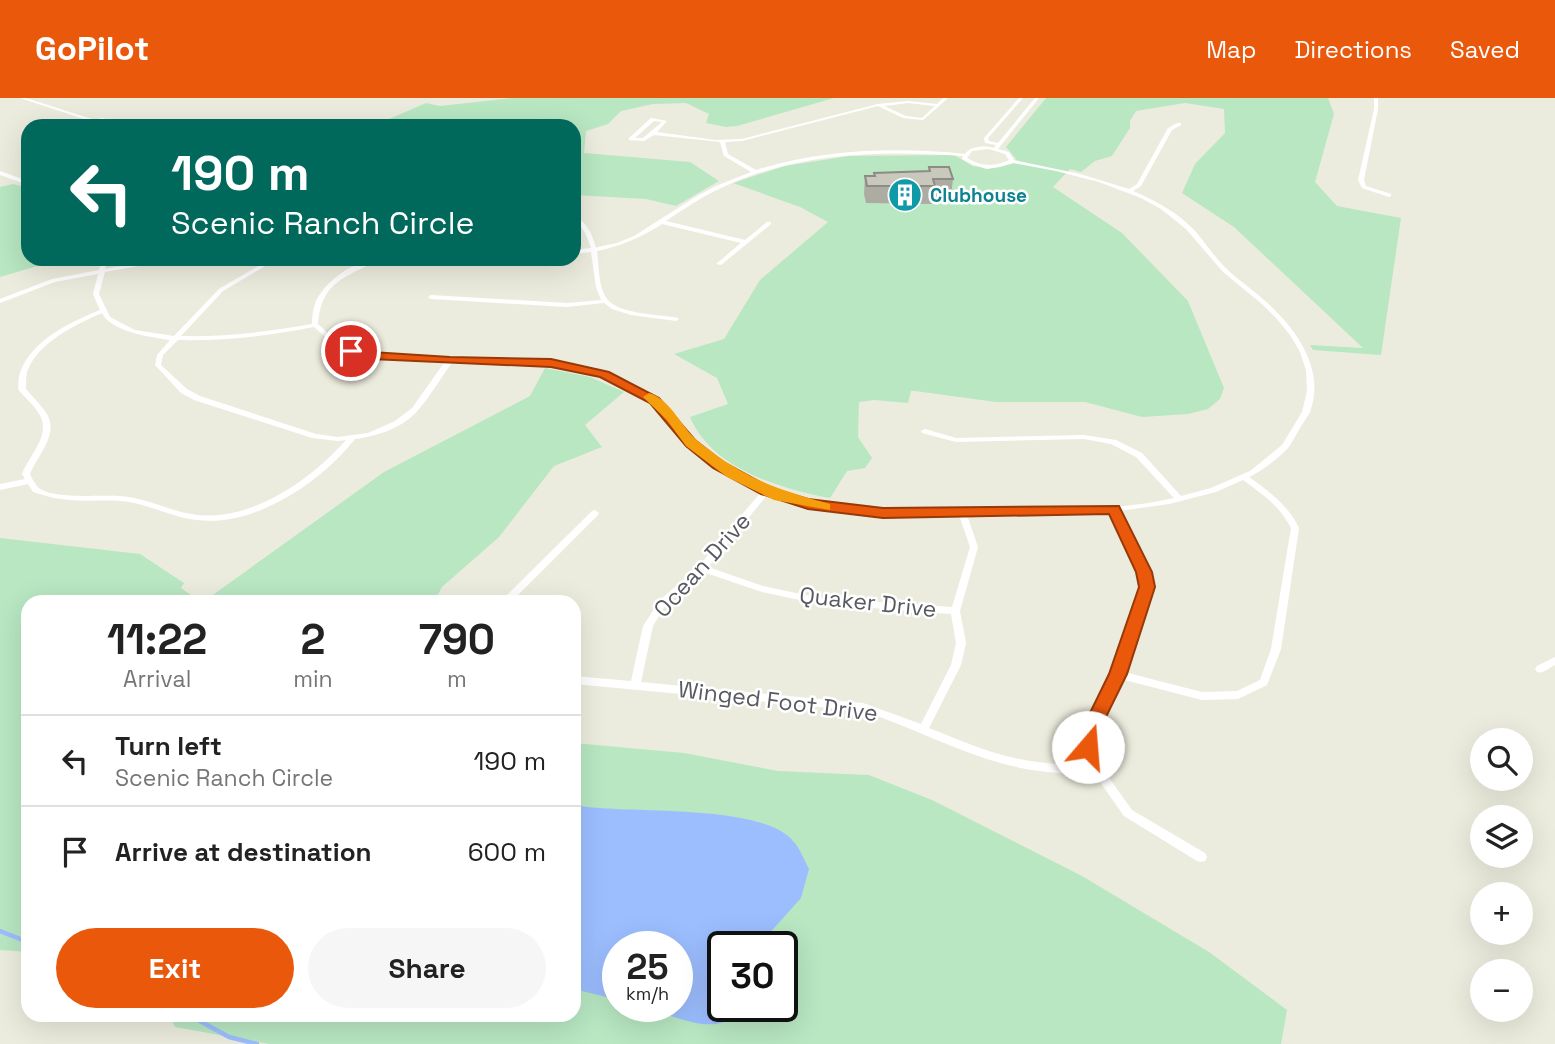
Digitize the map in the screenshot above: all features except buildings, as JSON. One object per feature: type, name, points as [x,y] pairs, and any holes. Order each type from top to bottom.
[{"type":"street","points":[[22,98],[82,119]]},
{"type":"street","points":[[878,105],[915,119],[926,117],[946,98]]},
{"type":"street","points":[[1012,161],[1007,153],[987,142],[986,138],[1021,98]]},
{"type":"street","points":[[581,252],[630,241],[708,192],[755,172],[804,160],[850,154],[896,151],[964,155],[975,149],[997,147],[1037,98]]},
{"type":"street","points":[[1376,98],[1377,108],[1361,180],[1363,187],[1389,195]]},
{"type":"street","points":[[653,133],[665,121],[651,121],[631,139],[644,140],[653,133],[722,141],[748,139],[878,105],[908,102],[938,105]]},
{"type":"street","points":[[1128,192],[1139,185],[1170,128],[1179,124]]},
{"type":"street","points":[[722,141],[726,155],[755,172]]},
{"type":"street","points":[[362,266],[343,275],[323,293],[317,303],[315,325],[331,342],[361,354],[551,363],[616,379],[654,400],[690,443],[718,465],[766,491],[844,510],[962,512],[1114,509],[1179,499],[1243,477],[1279,452],[1304,416],[1310,399],[1310,381],[1300,346],[1281,318],[1216,263],[1187,227],[1161,208],[1128,192],[1083,176],[1012,161],[995,167],[979,166],[967,161],[964,155]]},
{"type":"street","points":[[0,173],[21,180]]},
{"type":"street","points":[[581,222],[586,225],[599,272],[598,291],[605,302]]},
{"type":"street","points":[[663,222],[745,242]]},
{"type":"street","points":[[719,264],[769,223]]},
{"type":"street","points":[[102,266],[94,289],[102,311],[129,329],[173,339],[235,339],[315,325]]},
{"type":"street","points":[[0,301],[54,280],[132,266]]},
{"type":"street","points":[[262,266],[222,290],[160,355],[158,365],[190,395],[315,436],[351,439],[380,432],[408,416],[450,360]]},
{"type":"street","points":[[431,297],[567,306],[605,302],[626,311],[676,319]]},
{"type":"street","points":[[102,311],[58,333],[24,369],[22,388],[42,412],[47,424],[44,439],[28,467],[28,481],[36,490],[53,497],[126,499],[223,522],[279,497],[330,462],[351,439]]},
{"type":"street","points":[[925,431],[956,440],[1084,437],[1113,442],[1139,455],[1179,499]]},
{"type":"street","points":[[1118,674],[1202,696],[1238,695],[1264,682],[1276,649],[1295,528],[1289,512],[1243,477]]},
{"type":"street","points":[[0,487],[28,481]]},
{"type":"street","name":"Ocean Drive","points":[[636,683],[648,626],[663,602],[702,568],[766,491]]},
{"type":"street","points":[[1114,509],[1144,572],[1147,587],[1118,674],[1094,723],[1088,747],[1098,771],[1128,813],[1201,857]]},
{"type":"street","points":[[924,728],[956,665],[961,643],[955,611],[974,547],[962,512]]},
{"type":"street","points":[[512,595],[595,513]]},
{"type":"street","name":"Quaker Drive","points":[[702,568],[762,589],[819,601],[955,611]]},
{"type":"street","points":[[1540,668],[1555,661]]},
{"type":"street","name":"Winged Foot Drive","points":[[581,680],[636,683],[863,707],[924,728],[990,756],[1047,769],[1098,771]]},
{"type":"green space","points":[[513,98],[834,98],[726,127],[706,123],[709,114],[686,103],[653,104],[621,111],[608,124],[586,131],[584,153],[690,162],[719,181],[676,206],[646,199],[581,195],[581,119],[389,119],[426,103],[440,106]]},
{"type":"green space","points":[[1046,98],[1328,98],[1334,114],[1315,182],[1337,206],[1401,218],[1381,355],[1313,350],[1310,345],[1363,348],[1234,227],[1182,193],[1195,164],[1225,133],[1224,109],[1185,103],[1136,111],[1130,121],[1130,128],[1112,156],[1095,161],[1081,172],[1070,169],[1053,187],[1122,233],[1188,301],[1224,388],[1220,399],[1208,409],[1188,414],[1142,417],[1085,402],[996,402],[915,391],[911,391],[908,403],[874,400],[859,402],[858,437],[872,458],[865,468],[847,471],[830,498],[769,482],[730,463],[714,450],[700,435],[690,417],[728,404],[717,378],[674,354],[724,339],[760,280],[828,222],[800,207],[733,183],[785,166],[849,156],[954,155],[973,166],[990,168],[1012,164],[1016,159],[1006,147]]},
{"type":"green space","points":[[13,184],[21,186],[21,266],[37,266],[0,277],[0,187]]},
{"type":"green space","points":[[545,368],[590,377],[624,392],[585,425],[602,447],[554,466],[499,537],[442,587],[438,595],[213,595],[384,472],[530,396]]},
{"type":"green space","points":[[0,538],[140,554],[184,583],[181,588],[191,595],[21,595],[21,952],[0,950]]},
{"type":"green space","points":[[581,744],[684,753],[778,771],[869,775],[932,800],[1082,876],[1209,952],[1287,1010],[1281,1044],[270,1044],[175,1027],[172,1022],[581,1022]]},
{"type":"water","points":[[581,806],[690,812],[752,820],[776,829],[793,841],[800,851],[809,869],[801,898],[771,931],[707,931],[707,1022],[724,1022],[696,1023],[692,1022],[693,931],[602,931],[602,996],[581,991]]},
{"type":"waterway","points":[[0,931],[21,939]]},
{"type":"waterway","points":[[202,1022],[229,1037],[257,1044]]},
{"type":"slow traffic","points":[[649,397],[664,409],[690,443],[732,474],[779,496],[825,507]]},
{"type":"place","name":"Clubhouse","points":[[905,195]]},
{"type":"route","points":[[351,351],[371,355],[450,360],[551,363],[604,374],[654,400],[672,418],[690,443],[732,474],[766,491],[808,504],[883,513],[1114,509],[1136,553],[1147,587],[1118,674],[1094,723],[1088,747]]}]
